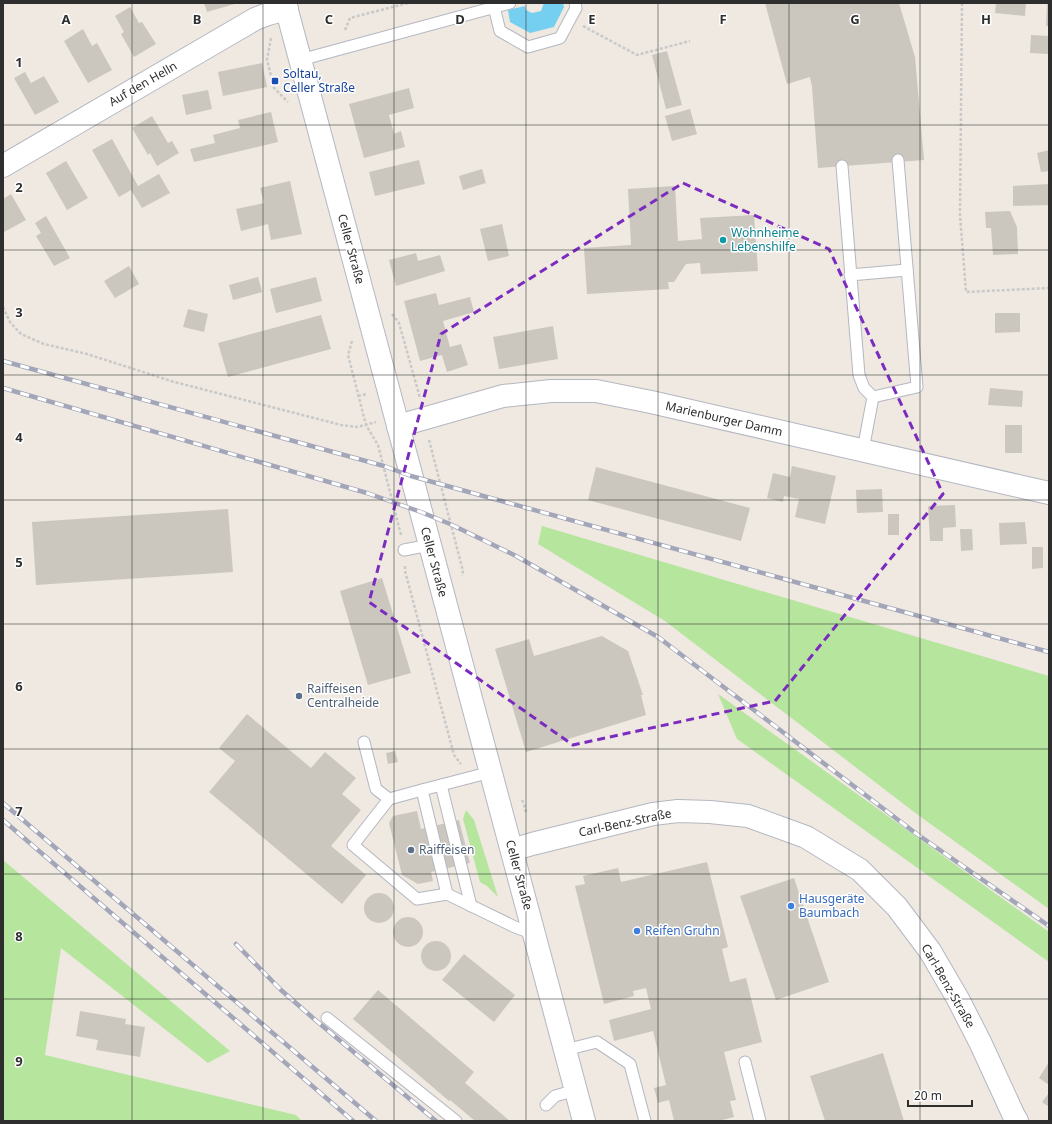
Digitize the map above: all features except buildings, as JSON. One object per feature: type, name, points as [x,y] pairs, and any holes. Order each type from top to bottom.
[{"type":"street","name":"Celler Straße","points":[[286,6],[430,545],[481,775],[512,850],[584,1121]]},
{"type":"street","name":"Auf den Helln","points":[[3,166],[255,19],[286,6]]},
{"type":"street","name":"Marienburger Damm","points":[[398,426],[503,396],[551,391],[596,391],[651,402],[1049,493]]},
{"type":"street","name":"Carl-Benz-Straße","points":[[512,850],[653,814],[678,811],[710,812],[748,816],[806,837],[860,870],[897,907],[925,945],[958,999],[1017,1121]]},
{"type":"lane","points":[[300,60],[510,3]]},
{"type":"lane","points":[[494,7],[500,30],[528,47],[560,38],[576,8],[575,3]]},
{"type":"lane","points":[[873,397],[918,387],[898,160]]},
{"type":"lane","points":[[842,166],[859,375],[864,388],[873,397]]},
{"type":"lane","points":[[850,275],[907,270]]},
{"type":"lane","points":[[863,450],[873,397]]},
{"type":"lane","points":[[404,550],[430,545]]},
{"type":"lane","points":[[364,742],[376,789],[389,799]]},
{"type":"lane","points":[[481,775],[389,799],[353,845],[417,899],[447,894],[515,927],[535,934]]},
{"type":"lane","points":[[441,785],[472,906]]},
{"type":"lane","points":[[422,790],[447,894]]},
{"type":"lane","points":[[327,1018],[456,1121]]},
{"type":"lane","points":[[565,1050],[597,1042],[630,1064],[645,1121]]},
{"type":"lane","points":[[745,1062],[760,1121]]},
{"type":"lane","points":[[546,1105],[555,1096],[576,1090]]},
{"type":"path","points":[[338,32],[345,30],[350,18],[408,3]]},
{"type":"path","points":[[962,3],[960,215],[966,292],[1049,288]]},
{"type":"path","points":[[571,18],[637,56],[690,41]]},
{"type":"path","points":[[266,60],[274,88]]},
{"type":"path","points":[[3,307],[10,322],[21,334],[44,344],[87,354],[171,381],[341,425],[358,427],[366,425]]},
{"type":"path","points":[[399,323],[421,401]]},
{"type":"path","points":[[348,356],[366,425],[378,445],[399,525]]},
{"type":"path","points":[[411,382],[416,381]]},
{"type":"path","points":[[358,396],[370,393]]},
{"type":"path","points":[[429,439],[463,571]]},
{"type":"path","points":[[404,550],[405,571],[454,755],[481,775]]},
{"type":"highlighted area","points":[[683,183],[829,249],[943,494],[775,701],[573,745],[369,602],[441,334]]},
{"type":"green space","points":[[542,526],[1049,676],[1049,909],[918,815],[665,621],[538,544]]},
{"type":"green space","points":[[718,694],[1049,932],[1049,962],[737,739]]},
{"type":"green space","points":[[466,810],[474,820],[498,897],[487,886],[480,882],[463,819]]},
{"type":"green space","points":[[3,860],[230,1051],[208,1063],[61,948],[45,1055],[296,1115],[302,1121],[3,1121]]},
{"type":"water","points":[[544,3],[563,3],[564,7],[554,27],[530,33],[510,22],[508,10],[525,6],[526,10],[532,13],[541,11]]},
{"type":"railway","points":[[3,361],[384,466],[411,476],[1049,652]]},
{"type":"railway","points":[[3,388],[367,493],[450,524],[516,556],[658,637],[914,832],[1049,926]]},
{"type":"railway","points":[[3,803],[376,1121]]},
{"type":"railway","points":[[3,820],[353,1121]]},
{"type":"railway","points":[[236,944],[281,990],[436,1121]]},
{"type":"place","name":"Soltau, Celler Straße","points":[[275,81]]},
{"type":"place","name":"Wohnheime Lebenshilfe","points":[[723,240]]},
{"type":"place","name":"Raiffeisen Centralheide","points":[[299,696]]},
{"type":"place","name":"Raiffeisen","points":[[411,850]]},
{"type":"place","name":"Hausgeräte Baumbach","points":[[791,906]]},
{"type":"place","name":"Reifen Gruhn","points":[[637,931]]}]
